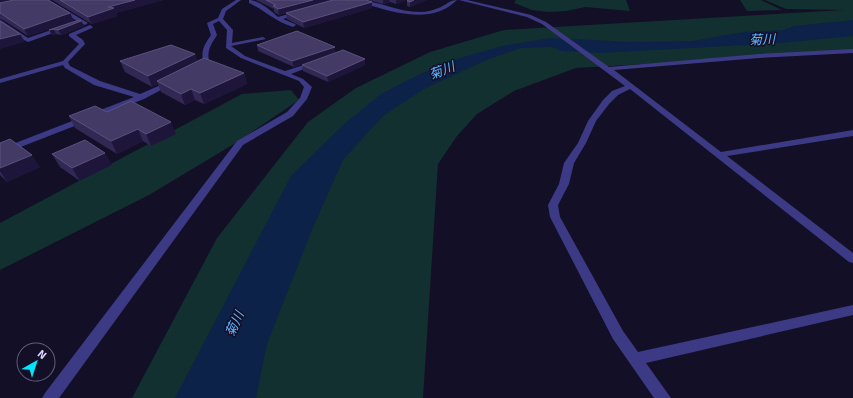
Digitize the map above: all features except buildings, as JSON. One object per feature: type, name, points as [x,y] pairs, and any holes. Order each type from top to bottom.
[{"type":"street","points":[[0,81],[65,62],[82,44],[81,41],[71,36],[90,27],[45,0]]},
{"type":"street","points":[[194,72],[207,65],[204,56],[205,50],[214,36],[210,23],[220,19],[224,10],[239,0]]},
{"type":"street","points":[[363,1],[391,10],[416,15],[447,8],[455,0]]},
{"type":"street","points":[[461,0],[528,16],[548,25],[606,67],[629,87],[853,259]]},
{"type":"street","points":[[252,1],[260,1]]},
{"type":"street","points":[[252,1],[277,19],[293,25]]},
{"type":"street","points":[[391,10],[403,5]]},
{"type":"street","points":[[277,19],[306,12]]},
{"type":"street","points":[[50,398],[240,143],[290,114],[303,99],[308,87],[301,80],[244,57],[228,47],[230,30],[220,19]]},
{"type":"street","points":[[0,22],[9,26],[19,37],[28,40],[82,21]]},
{"type":"street","points":[[228,45],[263,39]]},
{"type":"street","points":[[606,67],[853,51]]},
{"type":"street","points":[[286,73],[320,61]]},
{"type":"street","points":[[65,62],[67,67],[97,83],[141,97]]},
{"type":"street","points":[[0,152],[141,97],[181,78]]},
{"type":"street","points":[[629,87],[616,93],[606,102],[592,121],[582,143],[569,163],[564,184],[553,206],[555,217],[614,329],[663,398]]},
{"type":"street","points":[[718,155],[853,133]]},
{"type":"street","points":[[635,359],[853,310]]},
{"type":"green space","points":[[516,0],[626,0],[630,11],[585,7],[567,11],[548,12],[532,10],[514,3]]},
{"type":"green space","points":[[740,0],[761,0],[782,10],[747,11]]},
{"type":"green space","points":[[765,0],[853,0],[853,52],[576,68],[514,91],[477,114],[457,136],[438,164],[423,398],[132,398],[217,238],[308,122],[356,88],[430,52],[504,30],[843,10],[786,9]]},
{"type":"green space","points":[[291,90],[299,100],[234,144],[149,195],[0,270],[0,223],[242,94]]},
{"type":"water","name":"菊川","points":[[853,20],[853,36],[781,43],[601,53],[562,51],[552,47],[521,48],[489,59],[424,89],[383,116],[343,160],[314,225],[267,344],[256,398],[175,398],[291,176],[343,125],[381,94],[420,74],[463,57],[502,46],[549,38],[634,42],[692,41],[744,32],[784,30],[794,26]]}]
